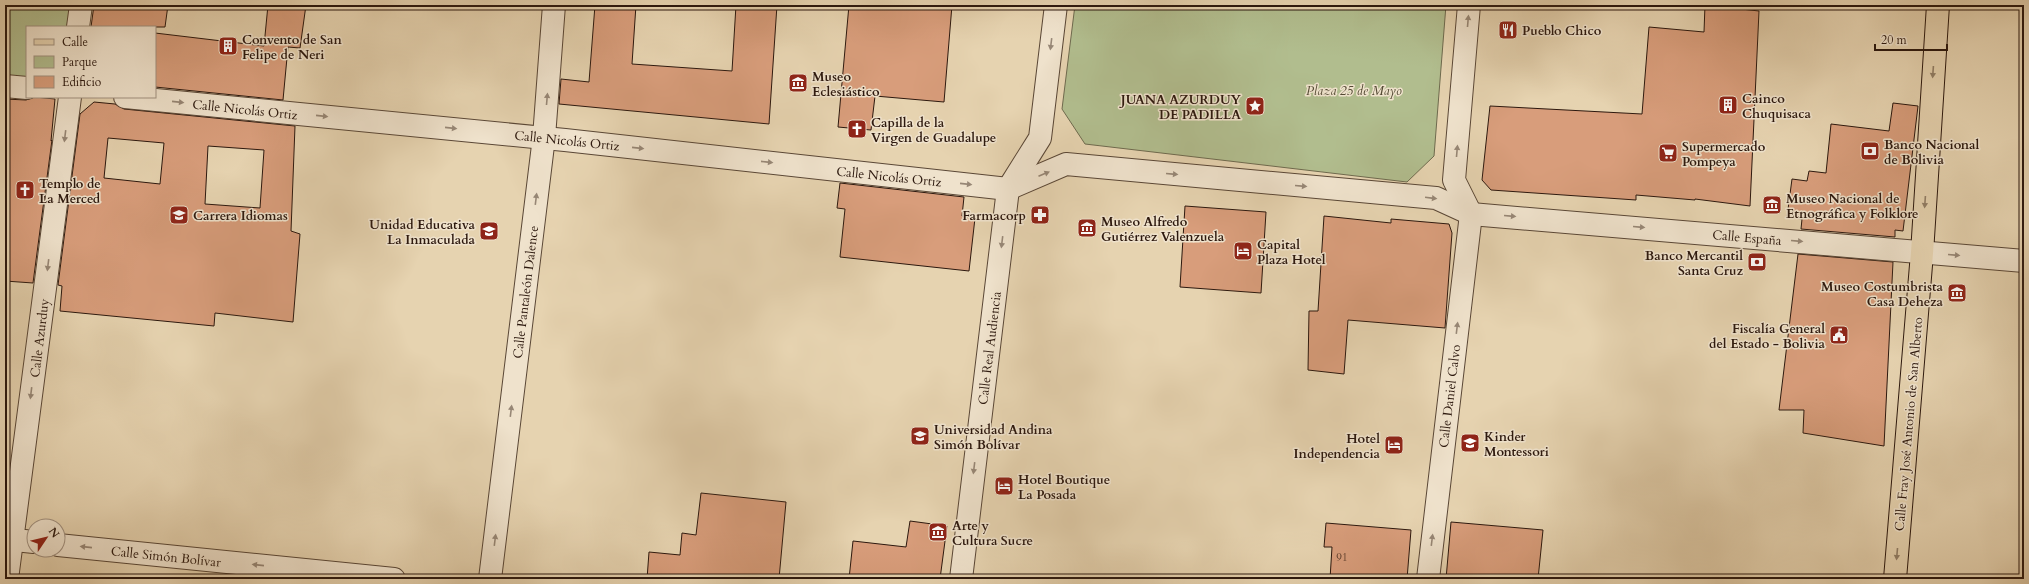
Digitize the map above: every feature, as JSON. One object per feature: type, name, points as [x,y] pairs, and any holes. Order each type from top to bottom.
[{"type":"main road","name":"Calle Fray José Antonio de San Alberto","points":[[1894,579],[1922,252],[1938,5]]},
{"type":"street","points":[[78,26],[81,5]]},
{"type":"street","name":"Calle Pantaleón Dalence","points":[[490,579],[544,138],[554,5]]},
{"type":"street","points":[[1008,189],[1040,138],[1056,5]]},
{"type":"street","points":[[1469,5],[1454,180],[1471,214]]},
{"type":"street","points":[[5,86],[26,88]]},
{"type":"street","name":"Calle Azurduy","points":[[7,579],[9,540],[70,98]]},
{"type":"street","name":"Calle Nicolás Ortiz","points":[[136,98],[544,138],[1008,189]]},
{"type":"street","points":[[1008,189],[1066,164],[1436,198],[1471,214]]},
{"type":"street","name":"Calle Real Audiencia","points":[[961,579],[1008,189]]},
{"type":"street","name":"Calle España","points":[[1471,214],[2024,261]]},
{"type":"street","name":"Calle Daniel Calvo","points":[[1428,579],[1471,214]]},
{"type":"street","points":[[9,540],[26,541]]},
{"type":"street","name":"Calle Simón Bolívar","points":[[66,546],[394,579]]},
{"type":"green space","points":[[5,5],[72,5],[70,26],[26,26],[26,81],[5,79]]},
{"type":"green space","name":"Plaza 25 de Mayo","points":[[1075,5],[1446,5],[1434,156],[1407,182],[1085,144],[1062,109]]},
{"type":"building","points":[[94,5],[168,5],[165,27],[91,26]]},
{"type":"building","name":"Convento de San Felipe de Neri","points":[[268,5],[306,5],[300,48],[288,47],[283,100],[156,87],[156,33],[264,46]]},
{"type":"building","points":[[595,5],[636,5],[632,64],[732,71],[736,5],[777,5],[769,124],[559,104],[561,79],[589,82]]},
{"type":"building","points":[[849,5],[952,5],[944,102],[875,96],[871,130],[838,127]]},
{"type":"building","points":[[1705,5],[1759,11],[1750,206],[1695,199],[1636,195],[1636,200],[1491,190],[1482,180],[1490,106],[1642,114],[1649,27],[1704,32]]},
{"type":"building","name":"Templo de La Merced","points":[[32,98],[55,99],[51,141],[52,140],[33,283],[5,281],[5,99],[26,100]]},
{"type":"building","points":[[94,102],[115,104],[124,109],[295,126],[291,231],[300,234],[293,322],[215,313],[214,326],[60,311],[62,286],[58,285],[80,114]],"holes":[[[108,138],[164,143],[160,184],[104,178]],[[208,146],[264,150],[260,208],[205,204]]]},
{"type":"building","name":"Banco Nacional de Bolivia","points":[[1893,103],[1918,106],[1903,231],[1895,230],[1895,237],[1801,229],[1802,219],[1787,217],[1792,179],[1807,181],[1809,171],[1826,173],[1831,124],[1889,131]]},
{"type":"building","points":[[840,183],[964,197],[962,216],[975,218],[969,271],[840,257],[845,209],[837,208]]},
{"type":"building","points":[[1185,206],[1266,212],[1261,293],[1180,287]]},
{"type":"building","points":[[1324,216],[1391,223],[1391,219],[1449,224],[1452,233],[1445,328],[1348,320],[1344,374],[1308,370],[1309,311],[1318,311]]},
{"type":"building","name":"Fiscalía General del Estado - Bolivia","points":[[1798,254],[1893,262],[1884,446],[1803,433],[1804,410],[1779,410]]},
{"type":"building","points":[[701,493],[786,502],[779,579],[647,579],[649,552],[680,555],[682,533],[696,535]]},
{"type":"building","points":[[910,521],[947,526],[940,579],[849,579],[853,541],[906,547]]},
{"type":"building","points":[[1451,522],[1543,530],[1538,579],[1446,579]]},
{"type":"building","points":[[1326,523],[1411,530],[1407,579],[1330,579],[1332,547],[1324,547]]},
{"type":"place","name":"Pueblo Chico","points":[[1508,30]]},
{"type":"place","name":"Convento de San Felipe de Neri","points":[[228,46]]},
{"type":"place","name":"Museo Eclesiástico","points":[[798,83]]},
{"type":"place","name":"Cainco Chuquisaca","points":[[1728,105]]},
{"type":"place","name":"JUANA AZURDUY DE PADILLA","points":[[1255,106]]},
{"type":"place","name":"Capilla de la Virgen de Guadalupe","points":[[857,129]]},
{"type":"place","name":"Banco Nacional de Bolivia","points":[[1870,151]]},
{"type":"place","name":"Supermercado Pompeya","points":[[1668,153]]},
{"type":"place","name":"Templo de La Merced","points":[[25,190]]},
{"type":"place","name":"Museo Nacional de Etnográfica y Folklore","points":[[1772,205]]},
{"type":"place","name":"Carrera Idiomas","points":[[179,215]]},
{"type":"place","name":"Farmacorp","points":[[1040,215]]},
{"type":"place","name":"Museo Alfredo Gutiérrez Valenzuela","points":[[1087,228]]},
{"type":"place","name":"Unidad Educativa La Inmaculada","points":[[489,231]]},
{"type":"place","name":"Capital Plaza Hotel","points":[[1243,251]]},
{"type":"place","name":"Banco Mercantil Santa Cruz","points":[[1757,262]]},
{"type":"place","name":"Museo Costumbrista Casa Deheza","points":[[1957,293]]},
{"type":"place","name":"Fiscalía General del Estado - Bolivia","points":[[1839,335]]},
{"type":"place","name":"Universidad Andina Simón Bolívar","points":[[920,436]]},
{"type":"place","name":"Kinder Montessori","points":[[1470,443]]},
{"type":"place","name":"Hotel Independencia","points":[[1394,445]]},
{"type":"place","name":"Hotel Boutique La Posada","points":[[1004,486]]},
{"type":"place","name":"Arte y Cultura Sucre","points":[[938,532]]}]
